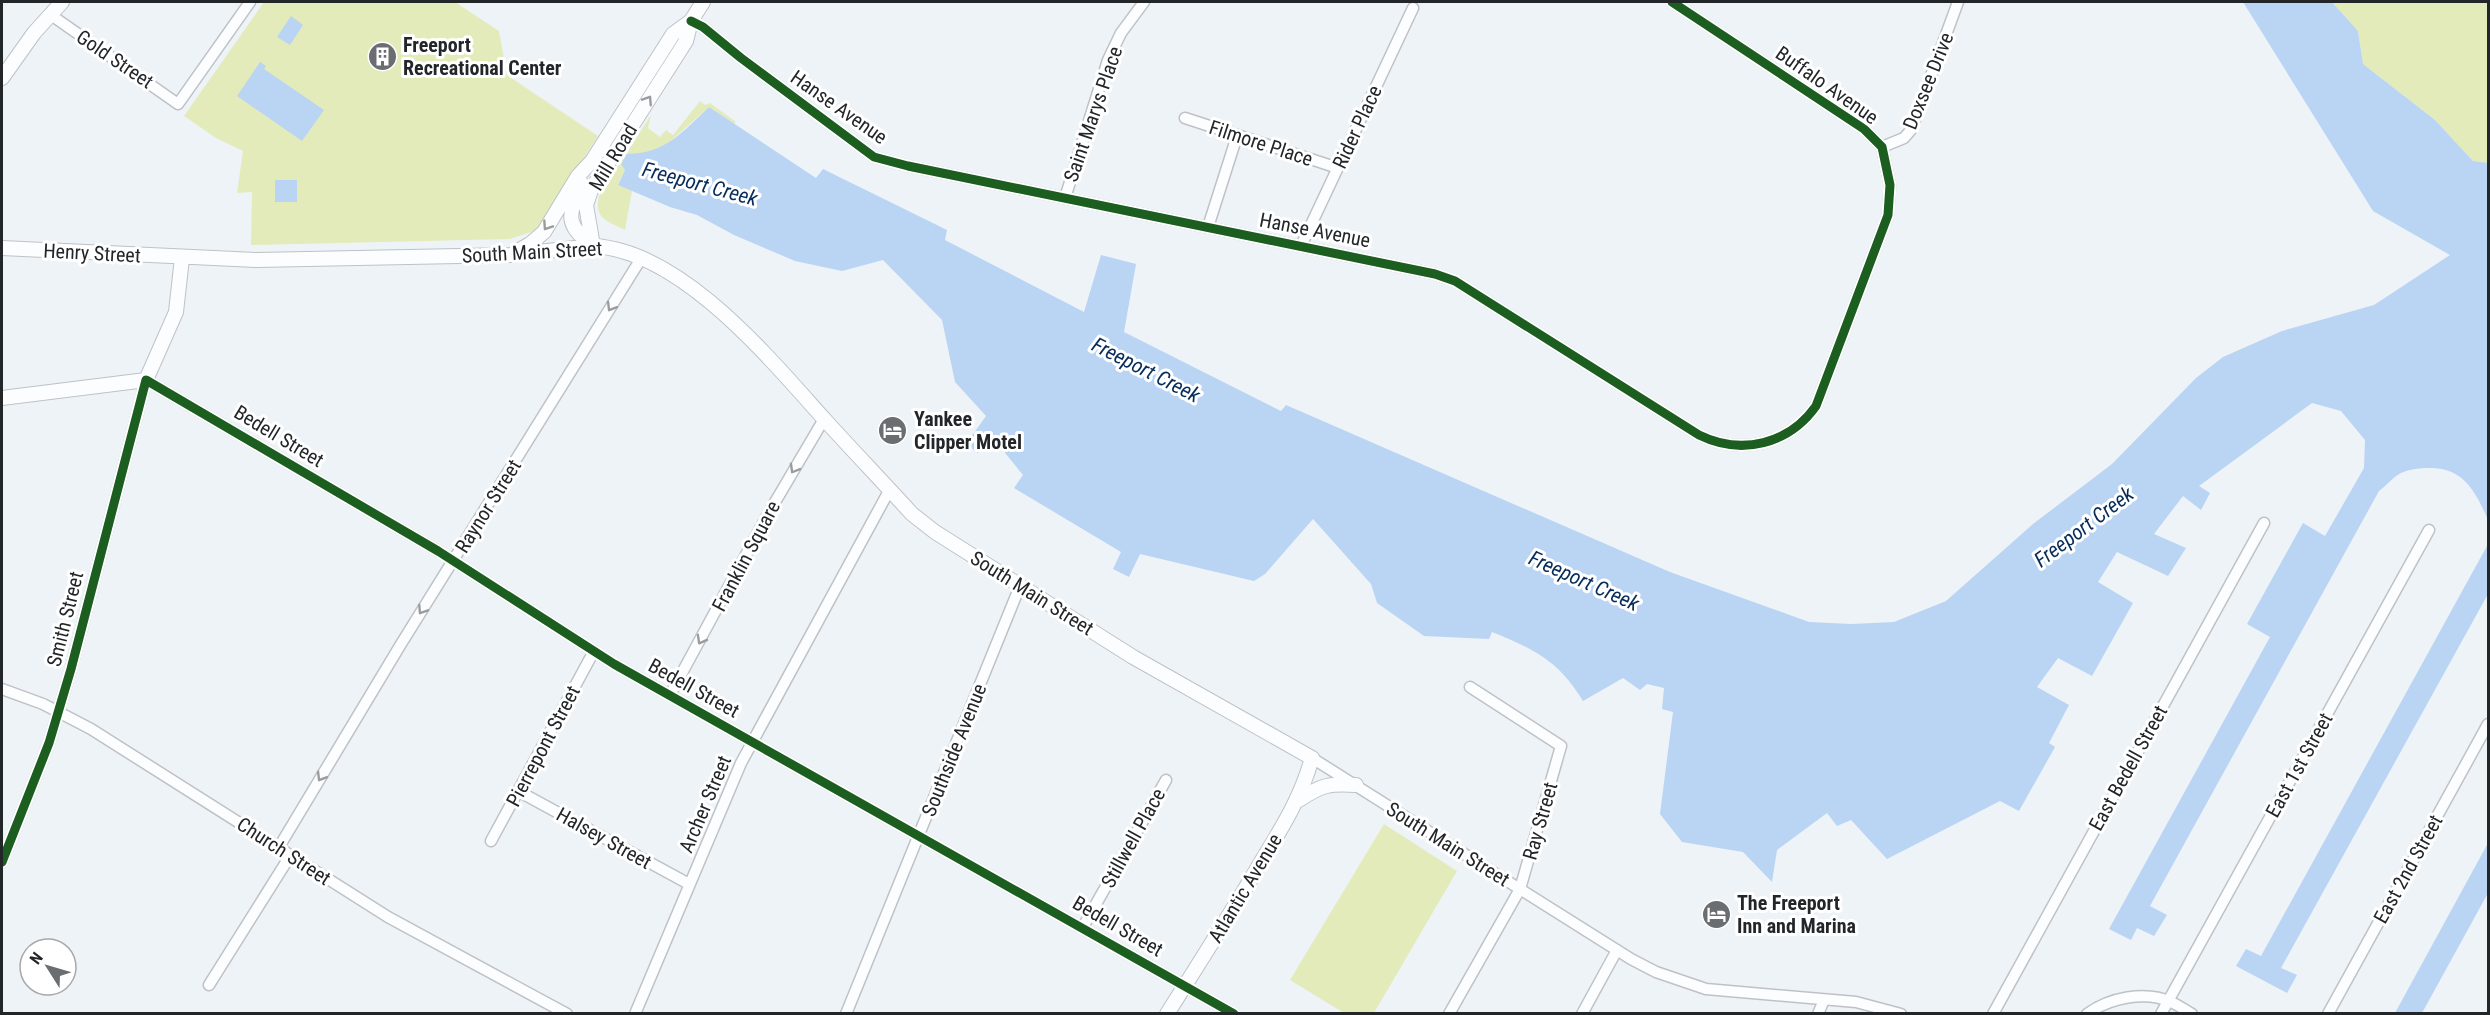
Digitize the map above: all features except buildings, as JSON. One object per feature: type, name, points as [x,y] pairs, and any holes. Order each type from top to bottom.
[{"type":"main road","points":[[2,78],[62,2]]},
{"type":"main road","name":"Mill Road","points":[[593,246],[586,205],[591,190],[686,41],[691,21],[703,2]]},
{"type":"main road","name":"Mill Road","points":[[593,246],[578,234],[572,218],[572,206],[592,161],[673,34],[691,21]]},
{"type":"main road","name":"Mill Road","points":[[511,255],[530,244],[544,232],[578,176],[592,161]]},
{"type":"main road","name":"South Main Street","points":[[182,258],[286,260],[511,255],[593,246],[606,246],[642,257],[677,278],[740,329],[782,370],[912,514],[935,532],[1133,657],[1312,758]]},
{"type":"main road","name":"Henry Street","points":[[2,248],[182,258]]},
{"type":"main road","name":"Smith Street","points":[[146,380],[176,312],[181,284],[182,258]]},
{"type":"main road","points":[[2,398],[146,380]]},
{"type":"main road","name":"Atlantic Avenue","points":[[1167,1014],[1223,926],[1297,801],[1304,787],[1312,758]]},
{"type":"main road","points":[[1297,801],[1320,786],[1356,785]]},
{"type":"street","name":"Gold Street","points":[[51,15],[178,104],[250,2]]},
{"type":"street","name":"Saint Marys Place","points":[[1065,198],[1108,60],[1121,33],[1144,2]]},
{"type":"street","name":"Buffalo Avenue","points":[[1672,2],[1851,120],[1882,147],[1890,185],[1888,215],[1855,306]]},
{"type":"street","name":"Doxsee Drive","points":[[1882,147],[1904,138],[1911,130],[1958,2]]},
{"type":"street","name":"Rider Place","points":[[1301,246],[1413,8]]},
{"type":"street","name":"Hanse Avenue","points":[[691,21],[703,27],[874,158],[1409,267],[1455,281],[1699,435],[1724,445],[1760,444],[1782,437],[1809,415],[1825,386],[1855,306]]},
{"type":"street","name":"Filmore Place","points":[[1185,118],[1338,168]]},
{"type":"street","points":[[1208,227],[1238,136]]},
{"type":"street","name":"Raynor Street","points":[[279,847],[401,644],[642,257]]},
{"type":"street","name":"Bedell Street","points":[[146,380],[454,561],[594,651],[1234,1014]]},
{"type":"street","name":"Smith Street","points":[[2,862],[58,713],[146,380]]},
{"type":"street","name":"Franklin Square","points":[[670,695],[768,514],[824,418]]},
{"type":"street","name":"Archer Street","points":[[635,1014],[741,763],[890,489]]},
{"type":"street","name":"East Bedell Street","points":[[1993,1014],[2264,523]]},
{"type":"street","name":"East 1st Street","points":[[2162,1014],[2429,530]]},
{"type":"street","name":"Southside Avenue","points":[[846,1014],[1020,585]]},
{"type":"street","name":"Pierrepont Street","points":[[491,841],[594,651]]},
{"type":"street","name":"Ray Street","points":[[1449,1014],[1520,889],[1561,746],[1470,687]]},
{"type":"street","name":"Church Street","points":[[2,689],[43,704],[91,729],[388,917],[567,1014]]},
{"type":"street","name":"East 2nd Street","points":[[2328,1014],[2488,724]]},
{"type":"street","name":"South Main Street","points":[[1312,758],[1617,950],[1656,972],[1706,989],[1856,1002],[1901,1014]]},
{"type":"street","name":"Stillwell Place","points":[[1083,927],[1166,780]]},
{"type":"street","name":"Halsey Street","points":[[518,791],[689,884]]},
{"type":"street","points":[[208,985],[290,856]]},
{"type":"street","points":[[1582,1014],[1617,950]]},
{"type":"street","points":[[2087,1014],[2109,1001],[2136,996],[2169,1000],[2192,1014]]},
{"type":"street","points":[[1818,1014],[1824,1000]]},
{"type":"green space","points":[[264,2],[455,2],[499,31],[507,75],[598,136],[537,230],[510,239],[251,245],[252,192],[237,193],[243,151],[216,138],[184,116]]},
{"type":"green space","points":[[2332,2],[2488,2],[2488,163],[2473,161],[2435,120],[2363,64],[2358,31]]},
{"type":"green space","points":[[700,101],[705,105],[710,103],[736,122],[734,124],[709,107],[665,146],[640,154],[625,170],[618,184],[632,191],[625,230],[603,218],[598,210],[599,196],[651,115],[648,128],[660,137],[666,130],[673,135]]},
{"type":"green space","points":[[1384,824],[1457,871],[1374,1013],[1344,1013],[1290,980]]},
{"type":"water","name":"Freeport Creek","points":[[2243,2],[2332,2],[2358,31],[2363,64],[2435,120],[2473,161],[2488,163],[2488,520],[2467,483],[2451,472],[2441,469],[2422,468],[2404,472],[2379,491],[2150,906],[2167,915],[2154,936],[2137,928],[2131,940],[2109,929],[2270,637],[2247,624],[2303,523],[2325,536],[2364,468],[2365,440],[2341,411],[2312,403],[2199,486],[2210,493],[2201,510],[2183,496],[2154,534],[2186,548],[2168,576],[2117,552],[2098,582],[2133,603],[2092,676],[2058,658],[2037,687],[2069,705],[2049,743],[2055,747],[2019,811],[2000,801],[1887,859],[1851,820],[1837,826],[1827,813],[1777,850],[1772,882],[1743,852],[1682,842],[1660,814],[1673,712],[1662,709],[1664,688],[1647,684],[1640,690],[1623,678],[1583,701],[1555,666],[1521,644],[1492,632],[1489,639],[1424,636],[1377,603],[1371,584],[1313,519],[1265,574],[1254,581],[1140,554],[1129,577],[1113,569],[1121,552],[1014,488],[1023,475],[992,437],[978,453],[966,444],[986,416],[955,382],[942,320],[883,260],[842,271],[795,261],[734,235],[697,215],[670,207],[618,185],[625,170],[621,164],[627,154],[653,150],[673,140],[709,107],[816,178],[823,169],[947,230],[945,240],[1084,312],[1101,255],[1136,264],[1124,332],[1281,411],[1286,405],[1670,572],[1809,622],[1851,624],[1894,622],[1946,601],[2033,524],[2112,464],[2196,378],[2223,357],[2282,331],[2374,305],[2450,255],[2373,211]]},
{"type":"water","points":[[291,16],[303,25],[290,45],[277,37]]},
{"type":"water","points":[[260,62],[266,66],[264,69],[324,110],[302,141],[237,96]]},
{"type":"water","points":[[275,180],[297,180],[297,202],[275,202]]},
{"type":"water","points":[[2488,528],[2488,594],[2281,968],[2297,975],[2287,993],[2236,966],[2246,949],[2261,956],[2487,546]]},
{"type":"water","points":[[2488,843],[2488,893],[2422,1013],[2395,1013]]},
{"type":"cycle path","points":[[691,21],[703,27],[874,157],[908,166],[1435,274],[1455,281],[1699,435],[1732,445],[1764,443],[1792,430],[1816,406],[1888,215],[1890,185],[1882,147],[1864,129],[1672,2]]},
{"type":"cycle path","points":[[2,862],[49,743],[71,669],[146,380],[438,551],[614,664],[1234,1014]]},
{"type":"place","name":"Freeport Recreational Center","points":[[382,56]]},
{"type":"place","name":"Yankee Clipper Motel","points":[[893,431]]},
{"type":"place","name":"The Freeport Inn and Marina","points":[[1716,914]]}]
